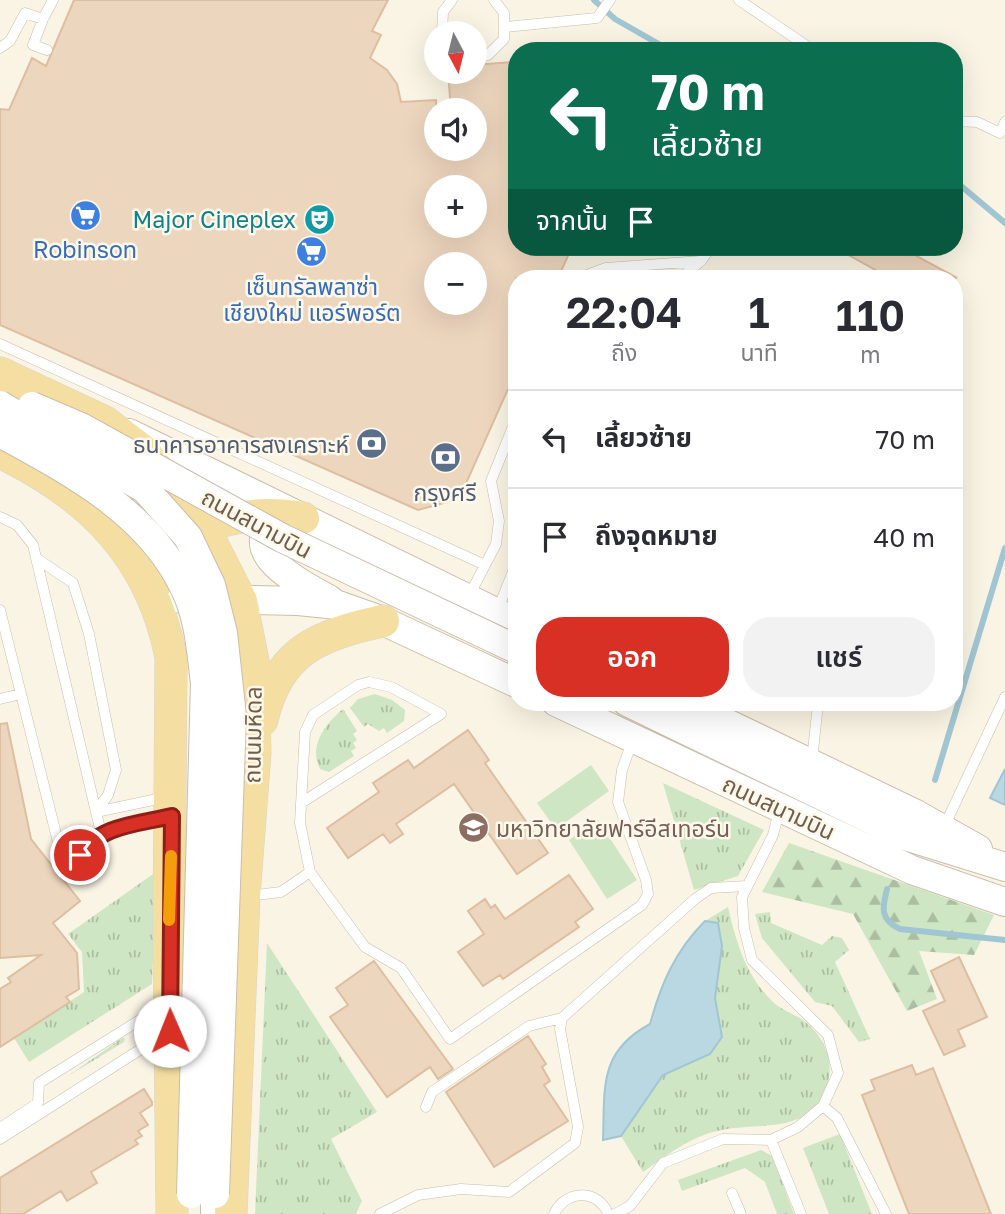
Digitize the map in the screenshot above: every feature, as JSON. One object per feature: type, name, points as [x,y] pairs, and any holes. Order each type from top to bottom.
[{"type":"main road","name":"ถนนมหิดล","points":[[3,373],[105,422],[143,451],[203,526],[241,601],[253,661],[255,753],[244,896],[193,1208]]},
{"type":"main road","name":"ถนนมหิดล","points":[[3,373],[145,489],[188,537],[211,585],[227,658],[232,716],[193,1208]]},
{"type":"main road","name":"ถนนสนามบิน","points":[[3,373],[81,427],[282,538],[508,645]]},
{"type":"main road","name":"ถนนสนามบิน","points":[[105,422],[507,617]]},
{"type":"main road","name":"ถนนมหิดล","points":[[0,433],[63,467],[119,505],[153,539],[186,589],[199,638],[205,683],[193,1208]]},
{"type":"main road","points":[[0,452],[37,470],[97,515],[129,551],[154,595],[171,657],[169,1016],[193,1208]]},
{"type":"main road","points":[[154,595],[164,560],[203,526],[254,515],[294,516]]},
{"type":"main road","points":[[294,516],[268,531],[265,541],[269,559],[279,570],[338,605],[383,621],[508,679]]},
{"type":"main road","points":[[154,595],[338,605]]},
{"type":"main road","points":[[255,753],[267,700],[293,656],[338,631],[383,621]]},
{"type":"main road","name":"ถนนสนามบิน","points":[[575,711],[912,870],[1005,902]]},
{"type":"main road","name":"ถนนสนามบิน","points":[[678,713],[812,764],[943,828],[1005,867]]},
{"type":"main road","name":"ถนนสนามบิน","points":[[678,713],[905,836],[1005,867]]},
{"type":"main road","points":[[172,807],[186,794],[207,789],[227,793],[240,800],[249,816]]},
{"type":"lane","points":[[47,50],[33,45],[53,0]]},
{"type":"lane","points":[[443,21],[443,12],[452,0]]},
{"type":"lane","points":[[487,52],[497,48],[506,27],[504,13],[494,0]]},
{"type":"lane","points":[[506,27],[597,18],[610,0]]},
{"type":"lane","points":[[740,0],[801,42]]},
{"type":"lane","points":[[0,48],[10,41],[26,13],[43,19]]},
{"type":"lane","points":[[963,121],[977,122],[1000,133],[1005,122]]},
{"type":"lane","points":[[690,270],[705,256]]},
{"type":"lane","points":[[601,270],[701,261]]},
{"type":"lane","points":[[3,373],[485,565]]},
{"type":"lane","points":[[468,598],[496,544],[499,520],[491,481],[508,439]]},
{"type":"lane","points":[[0,517],[13,522],[25,532],[36,558],[102,833]]},
{"type":"lane","points":[[36,558],[74,583],[89,634],[116,770],[108,795],[96,812]]},
{"type":"lane","points":[[0,610],[64,866],[72,867],[88,842],[102,833],[172,807]]},
{"type":"lane","points":[[301,803],[441,714],[384,685],[369,682],[358,685],[309,720],[304,732],[301,803],[302,846],[310,872],[365,947],[401,968],[450,1039],[642,905],[648,894],[646,880],[618,802],[622,770],[634,739]]},
{"type":"lane","points":[[0,699],[21,694]]},
{"type":"lane","points":[[943,828],[1005,697]]},
{"type":"lane","points":[[812,764],[817,711]]},
{"type":"lane","points":[[96,812],[172,807]]},
{"type":"lane","points":[[615,1214],[630,1206],[663,1163],[723,1139],[771,1140],[798,1127],[823,1106],[838,1073],[828,1035],[752,960],[744,928],[742,897],[773,835],[780,807]]},
{"type":"lane","points":[[244,896],[281,892],[310,872]]},
{"type":"lane","points":[[426,1107],[432,1092],[529,1026],[562,1018],[695,899],[711,888],[747,886]]},
{"type":"lane","points":[[0,1128],[38,1103],[39,1083],[169,1016]]},
{"type":"lane","points":[[0,1139],[169,1016]]},
{"type":"lane","points":[[380,1214],[418,1195],[461,1189],[509,1192],[575,1143],[578,1127],[560,1029],[562,1018]]},
{"type":"lane","points":[[823,1106],[837,1118],[886,1214]]},
{"type":"lane","points":[[771,1140],[801,1214]]},
{"type":"lane","points":[[732,1193],[741,1214]]},
{"type":"lane","points":[[554,1214],[564,1200],[582,1195],[600,1201],[608,1214]]},
{"type":"green space","points":[[375,694],[392,700],[405,710],[404,721],[387,733],[384,728],[379,731],[368,724],[364,727],[350,708],[358,699]]},
{"type":"green space","points":[[343,709],[357,731],[353,734],[357,740],[353,743],[356,748],[351,751],[354,756],[329,772],[320,769],[316,752],[325,728]]},
{"type":"green space","points":[[591,765],[609,791],[556,829],[537,803]]},
{"type":"green space","points":[[663,783],[764,830],[738,876],[694,890]]},
{"type":"green space","points":[[598,820],[637,880],[607,899],[569,840]]},
{"type":"green space","points":[[789,843],[994,915],[974,955],[919,951],[937,999],[907,1011],[853,914],[762,892]]},
{"type":"green space","points":[[156,872],[152,984],[29,1062],[14,1038],[84,992],[82,952],[68,934]]},
{"type":"green space","points":[[728,907],[739,946],[756,981],[773,1002],[809,1025],[822,1041],[830,1070],[825,1091],[817,1105],[806,1115],[793,1121],[732,1128],[707,1134],[679,1148],[643,1172],[621,1136],[663,1075],[710,1054],[722,1037],[715,998],[722,946],[718,924],[705,921]]},
{"type":"green space","points":[[770,912],[771,923],[822,945],[832,936],[842,938],[849,950],[835,962],[870,1039],[859,1042],[832,1006],[815,1002],[762,938],[755,914]]},
{"type":"green space","points":[[267,943],[377,1112],[331,1139],[362,1201],[356,1214],[255,1214]]},
{"type":"green space","points":[[125,1038],[124,1042],[68,1076]]},
{"type":"green space","points":[[840,1134],[872,1214],[829,1214],[803,1148]]},
{"type":"green space","points":[[761,1150],[772,1156],[794,1214],[777,1214],[765,1182],[745,1168],[682,1191],[678,1180]]},
{"type":"water","points":[[1005,769],[1005,805],[990,798]]},
{"type":"water","points":[[705,921],[718,923],[722,946],[715,998],[722,1037],[710,1054],[663,1075],[621,1136],[603,1140],[605,1088],[613,1059],[633,1035],[650,1024],[670,969],[685,944]]},
{"type":"building","name":"เซ็นทรัลพลาซ่า เชียงใหม่ แอร์พอร์ต","points":[[74,0],[388,0],[372,31],[381,35],[370,58],[387,70],[397,84],[401,102],[424,101],[424,161],[487,161],[487,98],[450,98],[449,84],[487,84],[487,64],[508,62],[508,256],[568,256],[562,270],[508,270],[508,389],[464,488],[447,502],[418,510],[0,325],[0,109],[9,110],[32,58],[46,66]]},
{"type":"building","points":[[850,256],[917,256],[942,270],[876,270]]},
{"type":"building","points":[[7,723],[31,839],[80,901],[53,923],[77,953],[79,989],[66,997],[70,1002],[0,1047],[0,989],[11,982],[8,978],[41,955],[0,958],[0,724]]},
{"type":"building","points":[[468,730],[489,760],[485,763],[548,853],[517,874],[454,784],[396,824],[403,834],[390,843],[383,834],[348,858],[327,828],[379,792],[373,783],[408,760],[414,768]]},
{"type":"building","points":[[569,875],[593,909],[575,922],[579,927],[503,979],[500,975],[483,986],[458,952],[484,934],[468,911],[485,899],[491,908],[495,905],[505,919]]},
{"type":"building","points":[[959,957],[987,1017],[958,1030],[965,1046],[944,1055],[923,1011],[945,1001],[931,971]]},
{"type":"building","points":[[374,961],[453,1069],[438,1079],[430,1067],[387,1097],[330,1017],[348,1005],[336,988]]},
{"type":"building","points":[[528,1036],[546,1064],[542,1067],[550,1081],[544,1085],[568,1121],[494,1167],[446,1092]]},
{"type":"building","points":[[912,1065],[916,1075],[933,1068],[991,1214],[909,1214],[862,1095],[875,1090],[871,1080]]},
{"type":"building","points":[[144,1089],[152,1105],[140,1113],[148,1125],[138,1131],[142,1136],[135,1140],[138,1144],[91,1172],[97,1183],[67,1201],[61,1191],[23,1214],[0,1214],[0,1178]]},
{"type":"waterway","points":[[594,0],[615,19],[655,42]]},
{"type":"waterway","points":[[963,188],[1005,223]]},
{"type":"waterway","points":[[963,687],[1005,548]]},
{"type":"waterway","points":[[935,780],[956,711]]},
{"type":"waterway","points":[[887,889],[884,913],[889,922],[900,929],[1005,940]]},
{"type":"slow traffic","points":[[169,920],[171,856]]},
{"type":"place","name":"Robinson","points":[[85,215]]},
{"type":"place","name":"Major Cineplex","points":[[319,219]]},
{"type":"place","name":"เซ็นทรัลพลาซ่า เชียงใหม่ แอร์พอร์ต","points":[[312,252]]},
{"type":"place","name":"ธนาคารอาคารสงเคราะห์","points":[[372,444]]},
{"type":"place","name":"กรุงศรี","points":[[445,458]]},
{"type":"place","name":"มหาวิทยาลัยฟาร์อีสเทอร์น","points":[[473,828]]},
{"type":"route","points":[[80,855],[88,842],[102,833],[172,816],[170,1031]]}]
